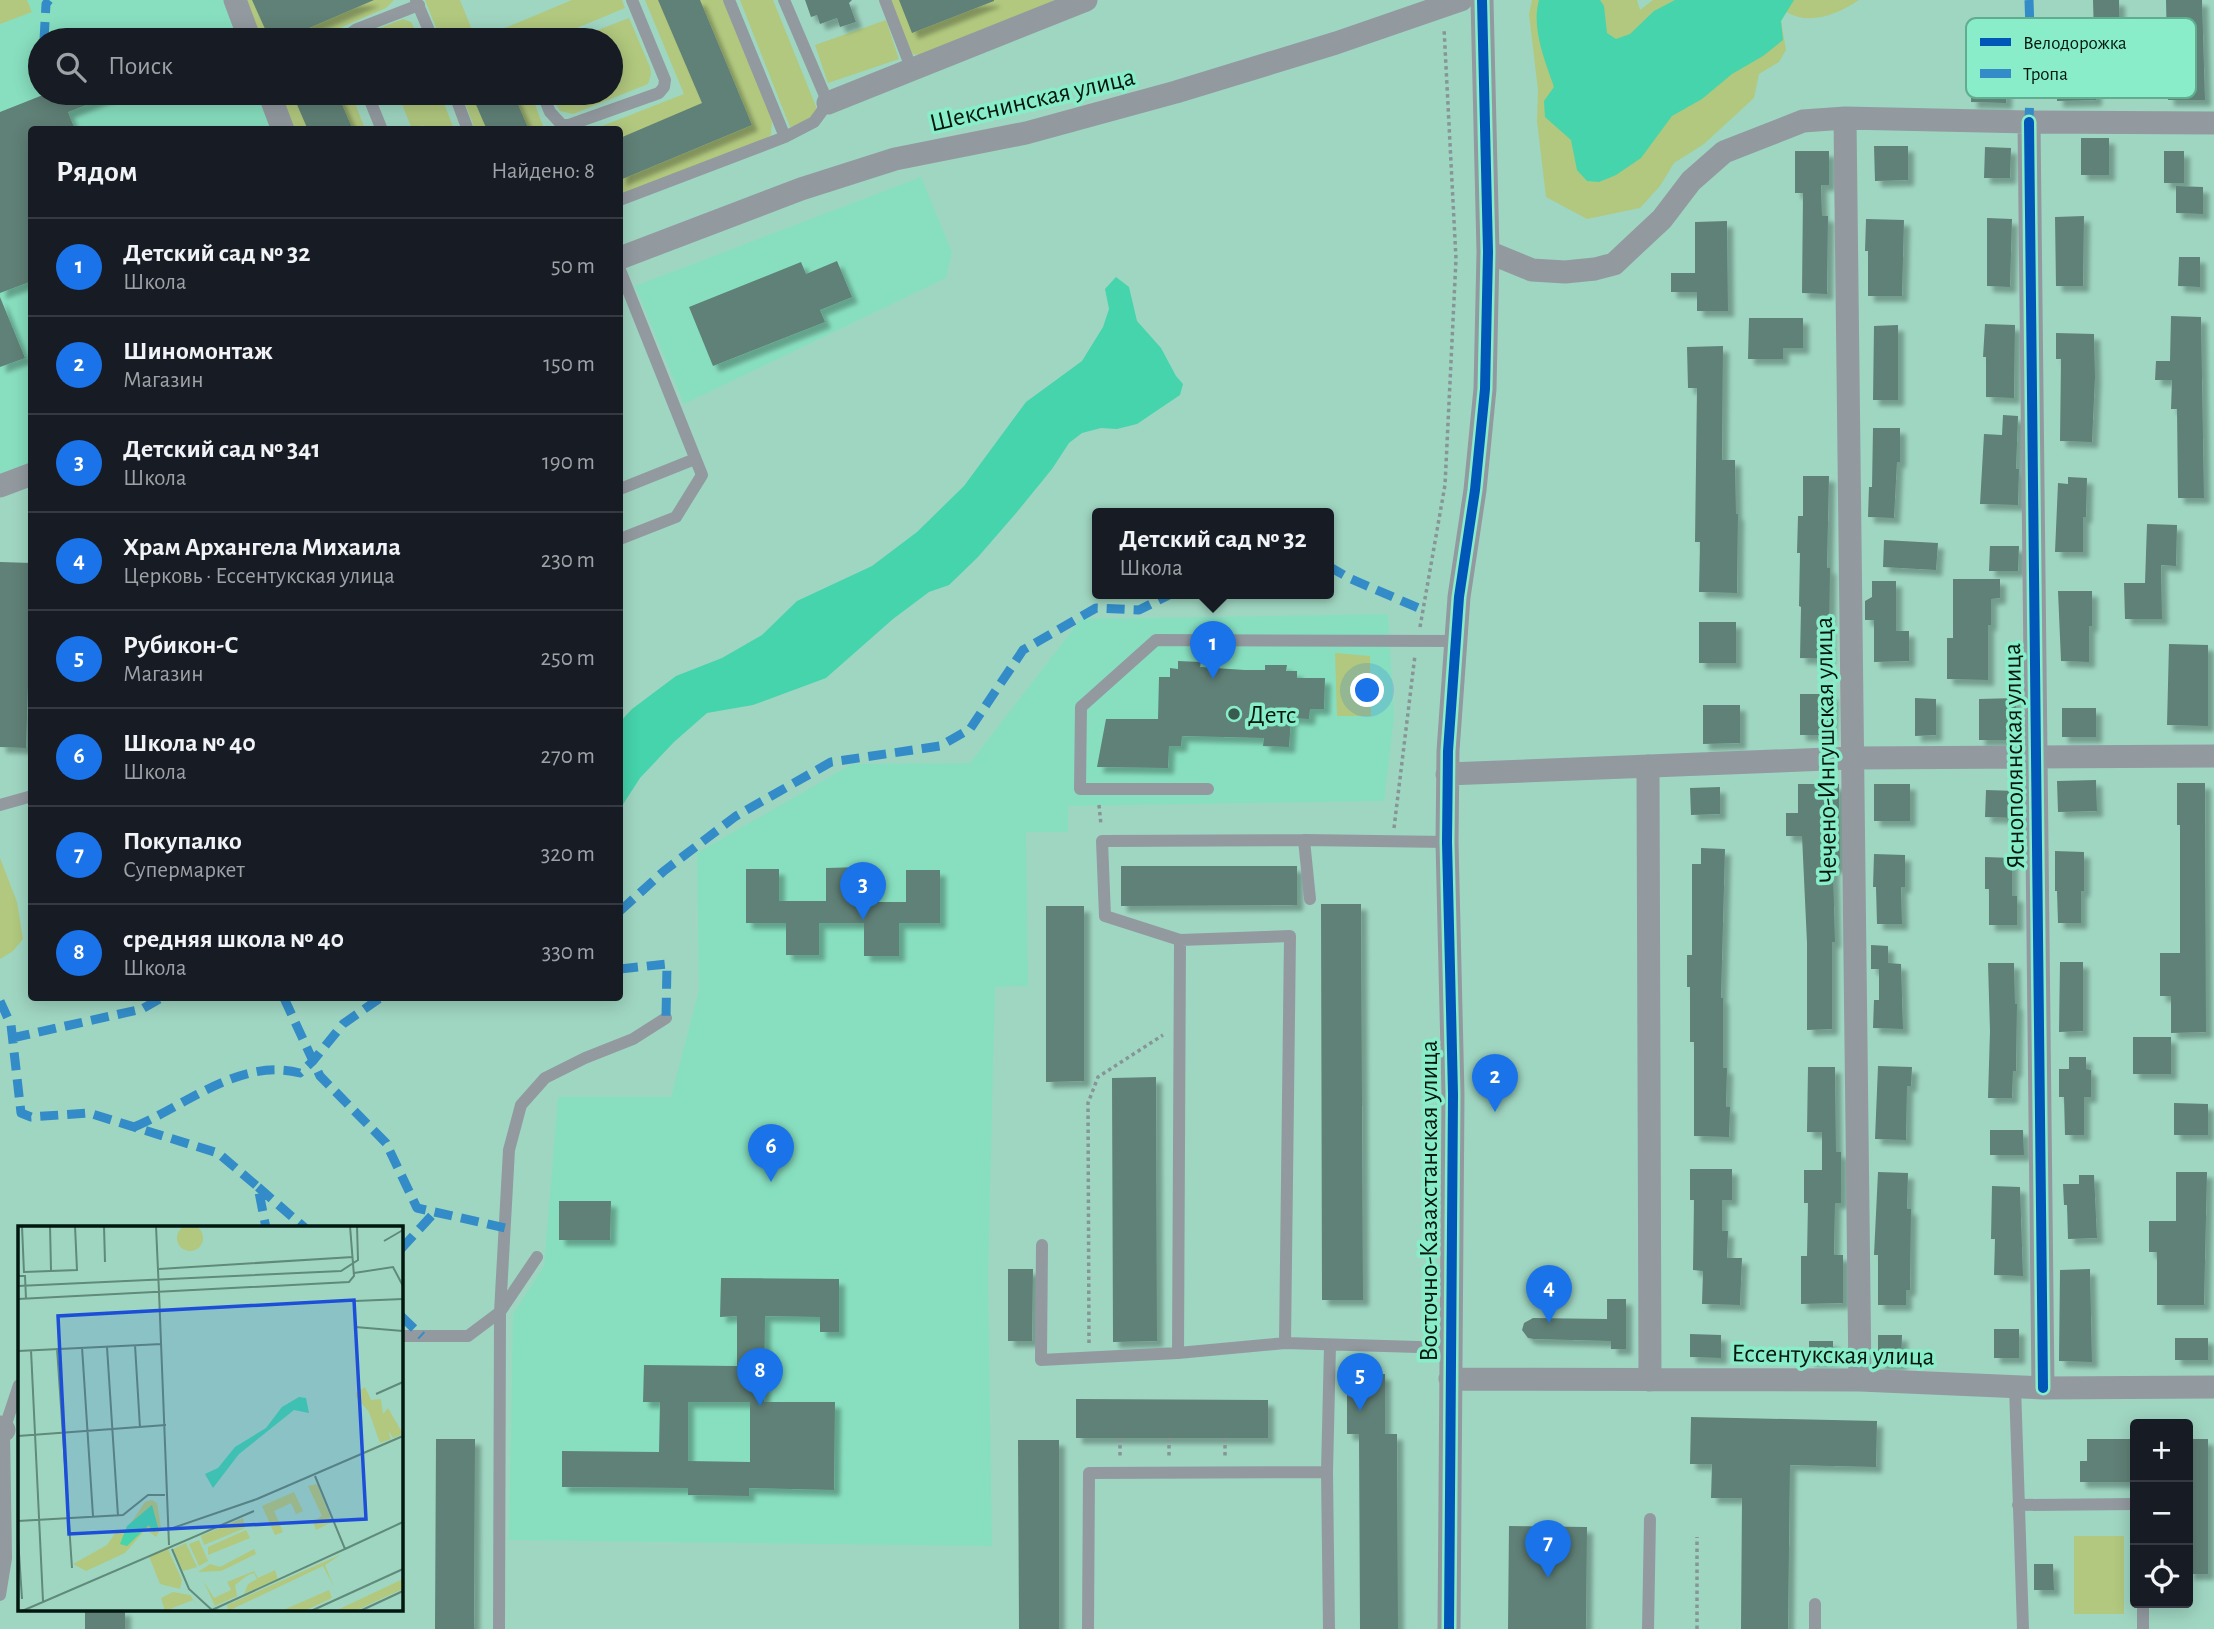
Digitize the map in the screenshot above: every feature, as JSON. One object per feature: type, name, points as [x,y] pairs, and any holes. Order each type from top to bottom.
[{"type":"street","points":[[235,0],[246,28]]},
{"type":"street","points":[[828,103],[1086,0]]},
{"type":"street","name":"Шекснинская улица","points":[[623,257],[801,189],[895,159],[1026,133],[1164,96],[1461,0]]},
{"type":"street","name":"Восточно-Казахстанская улица","points":[[1449,1629],[1453,1094],[1447,774],[1456,641],[1485,389],[1488,252],[1482,0]]},
{"type":"street","points":[[274,105],[281,126]]},
{"type":"street","points":[[1488,252],[1532,270],[1564,272],[1614,264],[1662,219],[1690,181],[1724,152],[1803,121],[1845,118],[2214,123]]},
{"type":"street","name":"Чечено-Ингушская улица","points":[[1845,118],[1860,1380]]},
{"type":"street","name":"Яснополянская улица","points":[[2029,122],[2043,1388]]},
{"type":"street","points":[[0,486],[28,476]]},
{"type":"street","points":[[1447,774],[1853,758],[2214,756]]},
{"type":"street","points":[[1648,766],[1650,1380]]},
{"type":"street","name":"Ессентукская улица","points":[[1450,1379],[1860,1380],[2043,1388],[2214,1387]]},
{"type":"lane","points":[[623,105],[659,93],[665,80],[632,0]]},
{"type":"lane","points":[[729,0],[785,137]]},
{"type":"lane","points":[[623,199],[785,137],[814,122],[828,103],[784,0]]},
{"type":"lane","points":[[885,0],[912,70]]},
{"type":"lane","points":[[359,28],[417,3],[428,28]]},
{"type":"lane","points":[[372,105],[380,126]]},
{"type":"lane","points":[[459,105],[466,126]]},
{"type":"lane","points":[[547,105],[562,125],[623,105]]},
{"type":"lane","points":[[623,288],[702,475],[676,517],[623,538]]},
{"type":"lane","points":[[623,488],[695,458]]},
{"type":"lane","points":[[1208,789],[1080,789],[1081,708],[1156,639],[1456,641]]},
{"type":"lane","points":[[0,805],[28,797]]},
{"type":"lane","points":[[1304,840],[1310,899]]},
{"type":"lane","points":[[1285,1343],[1290,936],[1181,940],[1105,916],[1102,841],[1447,842]]},
{"type":"lane","points":[[1178,1353],[1181,940]]},
{"type":"lane","points":[[499,1629],[500,1312],[509,1150],[521,1105],[545,1078],[584,1058],[633,1039],[666,1018]]},
{"type":"lane","points":[[1042,1245],[1041,1360],[1178,1353],[1285,1343],[1451,1348]]},
{"type":"lane","points":[[402,1336],[468,1336],[500,1312],[537,1257]]},
{"type":"lane","points":[[1329,1629],[1327,1472],[1330,1345]]},
{"type":"lane","points":[[2015,1386],[2023,1629]]},
{"type":"lane","points":[[0,1595],[6,1558],[2,1429],[18,1388]]},
{"type":"lane","points":[[1088,1629],[1089,1473],[1327,1472]]},
{"type":"lane","points":[[2018,1505],[2130,1504]]},
{"type":"lane","points":[[1648,1629],[1650,1519]]},
{"type":"lane","points":[[1815,1604],[1815,1629]]},
{"type":"lane","points":[[2143,1608],[2143,1629]]},
{"type":"path","points":[[1394,841],[1417,641],[1445,485],[1456,259],[1444,30],[1434,10]]},
{"type":"path","points":[[1098,789],[1102,841]]},
{"type":"path","points":[[1090,1357],[1088,1103],[1098,1077],[1180,1025]]},
{"type":"path","points":[[1120,1438],[1121,1473]]},
{"type":"path","points":[[1697,1537],[1697,1629]]},
{"type":"shaded area","points":[[0,0],[235,0],[246,28],[28,28],[28,105],[274,105],[282,126],[28,126],[28,473],[0,484]]},
{"type":"shaded area","points":[[0,0],[27,0],[32,12],[0,24]]},
{"type":"shaded area","points":[[244,0],[394,0],[386,8],[340,28],[255,28]]},
{"type":"shaded area","points":[[425,0],[460,0],[471,28],[436,28]]},
{"type":"shaded area","points":[[572,0],[622,0],[625,8],[577,28],[505,28]]},
{"type":"shaded area","points":[[645,0],[723,0],[772,119],[771,135],[623,195],[623,126],[602,126],[684,94]]},
{"type":"shaded area","points":[[740,0],[773,0],[817,109],[810,121],[790,127]]},
{"type":"shaded area","points":[[890,0],[1061,0],[919,55],[911,54]]},
{"type":"shaded area","points":[[1532,0],[1637,0],[1640,10],[1653,0],[1859,0],[1833,14],[1814,18],[1786,12],[1781,21],[1786,50],[1779,62],[1759,74],[1754,98],[1704,144],[1674,163],[1660,186],[1640,208],[1587,219],[1546,197],[1529,14]]},
{"type":"shaded area","points":[[1539,0],[1600,0],[1604,6],[1607,33],[1616,39],[1630,34],[1654,11],[1675,0],[1794,0],[1781,21],[1783,40],[1763,56],[1732,74],[1702,99],[1672,116],[1641,158],[1616,175],[1599,182],[1587,181],[1577,170],[1571,140],[1545,117],[1544,101],[1554,87],[1538,33]]},
{"type":"shaded area","points":[[629,18],[650,67],[648,84],[623,94],[623,28],[603,28]]},
{"type":"shaded area","points":[[403,19],[411,22],[414,28],[380,28]]},
{"type":"shaded area","points":[[886,20],[899,59],[828,83],[815,45]]},
{"type":"shaded area","points":[[285,105],[356,105],[364,126],[293,126]]},
{"type":"shaded area","points":[[402,105],[445,105],[453,126],[423,125],[411,126]]},
{"type":"shaded area","points":[[466,105],[535,105],[543,126],[474,126]]},
{"type":"shaded area","points":[[557,105],[596,105],[573,114],[560,111]]},
{"type":"shaded area","points":[[921,177],[952,252],[946,278],[684,404],[635,286]]},
{"type":"shaded area","points":[[1116,277],[1129,287],[1137,321],[1161,348],[1183,384],[1180,395],[1137,424],[1082,433],[1069,443],[1052,469],[978,557],[949,585],[929,592],[893,619],[826,678],[753,705],[707,713],[674,742],[640,778],[623,804],[623,719],[632,709],[676,676],[722,658],[762,635],[797,601],[872,566],[917,532],[964,486],[1026,402],[1082,361],[1103,327],[1109,309],[1105,289]]},
{"type":"shaded area","points":[[1388,614],[1394,718],[1384,801],[1068,806],[1068,832],[1026,832],[1028,986],[995,987],[988,1277],[992,1546],[509,1540],[513,1314],[544,1266],[558,1097],[671,1097],[699,990],[697,853],[852,764],[970,763],[1081,619]]},
{"type":"shaded area","points":[[1335,653],[1370,656],[1371,716],[1337,716]]},
{"type":"shaded area","points":[[0,858],[17,902],[23,939],[13,951],[0,959]]},
{"type":"shaded area","points":[[2074,1536],[2124,1536],[2124,1614],[2074,1614]]},
{"type":"building","points":[[252,0],[374,0],[309,28],[265,28]]},
{"type":"building","points":[[658,0],[700,0],[752,125],[623,179],[623,137],[702,103]]},
{"type":"building","points":[[805,0],[852,0],[849,3],[856,22],[840,27],[837,18],[820,24],[817,15],[811,17]]},
{"type":"building","points":[[899,0],[994,0],[994,1],[912,33]]},
{"type":"building","points":[[2093,0],[2119,0],[2119,18],[2093,18]]},
{"type":"building","points":[[2166,0],[2202,0],[2205,100],[2168,100],[2196,98],[2196,18],[2166,18]]},
{"type":"building","points":[[1971,98],[2006,98],[2006,103],[1971,102]]},
{"type":"building","points":[[2057,98],[2096,98],[2096,100],[2057,101]]},
{"type":"building","points":[[28,101],[28,105],[86,105],[68,112],[73,126],[28,126],[28,282],[0,293],[0,112]]},
{"type":"building","points":[[297,105],[342,105],[351,126],[306,126]]},
{"type":"building","points":[[476,105],[518,105],[527,126],[485,126]]},
{"type":"building","points":[[2081,138],[2109,138],[2109,175],[2081,175]]},
{"type":"building","points":[[1874,146],[1908,146],[1908,180],[1875,181]]},
{"type":"building","points":[[1985,147],[2011,148],[2010,178],[1984,178]]},
{"type":"building","points":[[1795,151],[1829,151],[1829,185],[1821,185],[1822,216],[1828,216],[1827,294],[1802,293],[1803,193],[1795,193]]},
{"type":"building","points":[[2164,151],[2184,151],[2184,183],[2164,183]]},
{"type":"building","points":[[2176,186],[2203,187],[2203,214],[2176,213]]},
{"type":"building","points":[[2084,216],[2083,286],[2056,286],[2055,217]]},
{"type":"building","points":[[1987,218],[2012,219],[2010,287],[1987,286]]},
{"type":"building","points":[[1866,219],[1904,220],[1902,296],[1868,296]]},
{"type":"building","points":[[1727,221],[1728,311],[1697,311],[1697,292],[1671,292],[1671,273],[1695,273],[1695,222]]},
{"type":"building","points":[[2179,257],[2200,257],[2200,287],[2178,286]]},
{"type":"building","points":[[837,261],[852,297],[820,310],[825,322],[713,366],[689,307],[801,262],[806,274]]},
{"type":"building","points":[[0,297],[25,358],[0,367]]},
{"type":"building","points":[[2171,316],[2201,317],[2204,498],[2178,498],[2177,409],[2171,409],[2172,380],[2155,380],[2156,361],[2170,361]]},
{"type":"building","points":[[1749,318],[1803,318],[1803,348],[1783,348],[1783,359],[1748,359]]},
{"type":"building","points":[[1985,324],[2015,325],[2014,398],[1986,397],[1986,357],[1983,357]]},
{"type":"building","points":[[1898,325],[1898,400],[1873,400],[1874,326]]},
{"type":"building","points":[[2056,333],[2094,334],[2092,442],[2060,441],[2061,359],[2056,359]]},
{"type":"building","points":[[1723,346],[1722,460],[1735,460],[1738,514],[1737,593],[1699,592],[1700,542],[1695,542],[1697,388],[1688,388],[1687,347]]},
{"type":"building","points":[[2003,415],[2018,416],[2018,505],[1980,504],[1984,434],[2002,435]]},
{"type":"building","points":[[1873,428],[1900,428],[1900,462],[1897,462],[1894,518],[1868,517],[1869,487],[1872,487]]},
{"type":"building","points":[[1803,476],[1829,476],[1829,659],[1800,658],[1800,553],[1797,553],[1798,516],[1803,516]]},
{"type":"building","points":[[2068,477],[2087,478],[2083,552],[2055,552],[2058,483],[2068,484]]},
{"type":"building","points":[[2147,524],[2177,525],[2176,566],[2161,565],[2162,619],[2125,619],[2124,583],[2145,583]]},
{"type":"building","points":[[1884,540],[1938,543],[1936,570],[1883,567]]},
{"type":"building","points":[[1990,546],[2019,546],[2018,571],[1989,571]]},
{"type":"building","points":[[0,562],[28,563],[26,748],[0,747]]},
{"type":"building","points":[[1953,579],[2000,579],[2000,598],[1991,599],[1988,680],[1947,679],[1947,638],[1953,638]]},
{"type":"building","points":[[1872,581],[1896,581],[1896,631],[1909,631],[1909,661],[1874,662],[1874,620],[1865,620],[1865,601],[1872,597]]},
{"type":"building","points":[[2058,591],[2092,591],[2089,662],[2061,661]]},
{"type":"building","points":[[1699,622],[1736,622],[1736,663],[1699,663]]},
{"type":"building","points":[[2169,644],[2208,645],[2208,726],[2167,725]]},
{"type":"building","name":"Детс","points":[[1178,661],[1201,662],[1200,667],[1245,670],[1265,670],[1265,665],[1287,665],[1286,671],[1297,671],[1297,678],[1325,678],[1324,709],[1310,709],[1309,719],[1291,718],[1289,747],[1263,746],[1264,738],[1182,736],[1181,746],[1169,746],[1168,768],[1097,767],[1106,719],[1158,719],[1159,677],[1170,677],[1170,668],[1178,669]]},
{"type":"building","points":[[1800,694],[1832,694],[1831,735],[1800,735]]},
{"type":"building","points":[[1915,698],[1936,699],[1936,735],[1915,736]]},
{"type":"building","points":[[2016,698],[2017,740],[1979,740],[1979,699]]},
{"type":"building","points":[[1703,705],[1740,705],[1740,743],[1703,744]]},
{"type":"building","points":[[2062,708],[2096,708],[2096,737],[2062,737]]},
{"type":"building","points":[[2096,780],[2097,811],[2058,812],[2057,781]]},
{"type":"building","points":[[2177,783],[2205,783],[2206,1032],[2171,1033],[2171,996],[2160,996],[2160,953],[2180,953],[2180,825],[2177,825]]},
{"type":"building","points":[[1798,784],[1839,784],[1840,866],[1833,868],[1835,942],[1832,942],[1832,1029],[1807,1030],[1807,943],[1802,836],[1786,836],[1786,813],[1798,813]]},
{"type":"building","points":[[1874,784],[1910,784],[1910,821],[1874,821]]},
{"type":"building","points":[[1720,787],[1720,814],[1691,815],[1690,788]]},
{"type":"building","points":[[1986,790],[2017,791],[2017,818],[1985,817]]},
{"type":"building","points":[[1701,848],[1725,849],[1721,998],[1723,1068],[1727,1068],[1726,1107],[1730,1107],[1729,1137],[1694,1136],[1694,1042],[1690,1042],[1687,955],[1692,955],[1692,864],[1701,864]]},
{"type":"building","points":[[2055,851],[2084,852],[2081,923],[2058,923]]},
{"type":"building","points":[[1874,854],[1905,855],[1905,887],[1901,887],[1902,924],[1877,924],[1876,887],[1873,887]]},
{"type":"building","points":[[1985,857],[2012,858],[2012,896],[2017,896],[2017,925],[1989,925],[1989,889],[1985,889]]},
{"type":"building","points":[[1121,866],[1297,866],[1297,905],[1121,906]]},
{"type":"building","points":[[861,867],[861,902],[906,902],[906,870],[940,870],[940,923],[899,923],[899,956],[864,956],[864,923],[819,923],[819,955],[786,955],[786,923],[746,923],[746,869],[779,869],[779,901],[826,901],[826,868]]},
{"type":"building","points":[[1321,904],[1361,904],[1363,1300],[1322,1300]]},
{"type":"building","points":[[1046,906],[1084,906],[1084,1081],[1046,1082]]},
{"type":"building","points":[[1871,945],[1888,946],[1888,963],[1901,964],[1903,1029],[1873,1028],[1874,1000],[1879,1000],[1879,969],[1871,969]]},
{"type":"building","points":[[2060,962],[2083,962],[2083,1031],[2059,1032]]},
{"type":"building","points":[[1988,963],[2014,963],[2017,1004],[2016,1071],[2013,1071],[2012,1098],[1988,1098]]},
{"type":"building","points":[[2133,1037],[2171,1037],[2171,1074],[2133,1074]]},
{"type":"building","points":[[2069,1057],[2086,1057],[2086,1069],[2091,1070],[2091,1097],[2084,1097],[2084,1135],[2065,1135],[2064,1097],[2059,1097],[2059,1069],[2069,1069]]},
{"type":"building","points":[[1878,1066],[1912,1067],[1911,1086],[1907,1086],[1906,1140],[1875,1139]]},
{"type":"building","points":[[1808,1067],[1835,1067],[1836,1152],[1841,1152],[1841,1203],[1835,1203],[1834,1255],[1843,1255],[1843,1303],[1801,1304],[1801,1256],[1807,1256],[1808,1203],[1804,1203],[1804,1170],[1822,1170],[1822,1132],[1807,1132]]},
{"type":"building","points":[[1156,1077],[1157,1341],[1113,1342],[1112,1078]]},
{"type":"building","points":[[2174,1103],[2208,1104],[2208,1135],[2174,1135]]},
{"type":"building","points":[[1990,1130],[2023,1130],[2024,1155],[1990,1155]]},
{"type":"building","points":[[1690,1169],[1732,1169],[1732,1200],[1722,1200],[1722,1231],[1728,1231],[1727,1258],[1742,1258],[1740,1305],[1702,1304],[1703,1271],[1693,1270],[1694,1200],[1690,1200]]},
{"type":"building","points":[[1878,1172],[1908,1173],[1907,1209],[1911,1209],[1910,1290],[1906,1290],[1906,1305],[1878,1305],[1878,1255],[1874,1255]]},
{"type":"building","points":[[2176,1172],[2207,1172],[2204,1305],[2157,1305],[2157,1252],[2149,1252],[2149,1221],[2176,1221]]},
{"type":"building","points":[[2079,1175],[2094,1175],[2097,1238],[2068,1239],[2063,1184],[2079,1184]]},
{"type":"building","points":[[1992,1186],[2020,1187],[2023,1276],[1994,1275],[1995,1239],[1991,1239]]},
{"type":"building","points":[[559,1201],[611,1201],[610,1240],[559,1240]]},
{"type":"building","points":[[1008,1269],[1033,1269],[1032,1341],[1008,1341]]},
{"type":"building","points":[[2090,1269],[2092,1362],[2059,1361],[2060,1270]]},
{"type":"building","points":[[721,1278],[839,1279],[839,1332],[820,1332],[820,1317],[765,1316],[764,1402],[835,1402],[834,1490],[749,1488],[749,1496],[688,1495],[688,1488],[562,1487],[562,1451],[659,1452],[660,1402],[643,1402],[644,1365],[737,1366],[737,1316],[720,1317]],"holes":[[[688,1402],[750,1402],[750,1462],[688,1461]]]},
{"type":"building","points":[[1607,1299],[1626,1299],[1626,1349],[1611,1349],[1611,1341],[1528,1338],[1522,1330],[1524,1323],[1533,1318],[1607,1319]]},
{"type":"building","points":[[1994,1329],[2019,1329],[2019,1358],[1994,1358]]},
{"type":"building","points":[[1690,1334],[1721,1335],[1721,1358],[1690,1357]]},
{"type":"building","points":[[1878,1335],[1902,1335],[1901,1364],[1878,1364]]},
{"type":"building","points":[[2175,1338],[2208,1338],[2208,1360],[2175,1360]]},
{"type":"building","points":[[1809,1341],[1833,1341],[1833,1360],[1809,1361]]},
{"type":"building","points":[[1385,1374],[1385,1434],[1397,1434],[1398,1629],[1360,1629],[1359,1434],[1347,1434],[1347,1375]]},
{"type":"building","points":[[1076,1399],[1268,1400],[1268,1438],[1076,1438]]},
{"type":"building","points":[[1691,1417],[1877,1421],[1876,1467],[1790,1465],[1788,1629],[1741,1629],[1742,1498],[1711,1498],[1712,1464],[1690,1464]]},
{"type":"building","points":[[436,1439],[475,1439],[474,1629],[435,1629]]},
{"type":"building","points":[[2087,1439],[2130,1439],[2130,1482],[2080,1482],[2080,1461],[2087,1461]]},
{"type":"building","points":[[2193,1439],[2208,1439],[2208,1574],[2193,1574]]},
{"type":"building","points":[[1018,1440],[1059,1440],[1059,1629],[1019,1629]]},
{"type":"building","points":[[1509,1526],[1587,1527],[1586,1629],[1508,1629]]},
{"type":"building","points":[[2034,1564],[2053,1564],[2054,1590],[2034,1590]]},
{"type":"building","points":[[85,1612],[125,1612],[125,1629],[85,1629]]},
{"type":"marked path","points":[[45,28],[46,4],[49,0]]},
{"type":"marked path","points":[[2029,0],[2030,18]]},
{"type":"marked path","points":[[2029,122],[2030,98]]},
{"type":"marked path","points":[[1334,569],[1423,610]]},
{"type":"marked path","points":[[623,908],[664,871],[736,816],[831,762],[940,746],[970,729],[1023,650],[1096,608],[1139,610],[1161,599]]},
{"type":"marked path","points":[[623,969],[667,964],[666,1018]]},
{"type":"marked path","points":[[0,1001],[11,1025],[21,1113],[31,1117],[89,1113],[218,1153],[258,1187],[266,1226]]},
{"type":"marked path","points":[[12,1038],[142,1009],[156,1001]]},
{"type":"marked path","points":[[285,1001],[320,1076],[386,1143],[417,1208],[505,1228]]},
{"type":"marked path","points":[[134,1127],[235,1078],[278,1070],[300,1073],[343,1024],[376,1001]]},
{"type":"marked path","points":[[258,1187],[303,1226]]},
{"type":"marked path","points":[[402,1248],[435,1212]]},
{"type":"marked path","points":[[402,1317],[422,1336]]},
{"type":"cycle path","points":[[1449,1629],[1453,1094],[1447,842],[1448,751],[1459,597],[1475,490],[1485,389],[1488,252],[1482,0]]},
{"type":"cycle path","points":[[2029,122],[2043,1388]]},
{"type":"place","name":"Детский сад № 32","points":[[1213,679]]},
{"type":"place","name":"Детс","points":[[1234,714]]},
{"type":"place","name":"Детский сад № 341","points":[[863,920]]},
{"type":"place","name":"Шиномонтаж","points":[[1495,1112]]},
{"type":"place","name":"Школа № 40","points":[[771,1182]]},
{"type":"place","name":"Храм Архангела Михаила","points":[[1549,1323]]},
{"type":"place","name":"средняя школа № 40","points":[[760,1406]]},
{"type":"place","name":"Рубикон-С","points":[[1360,1411]]},
{"type":"place","name":"Покупалко","points":[[1548,1578]]}]
